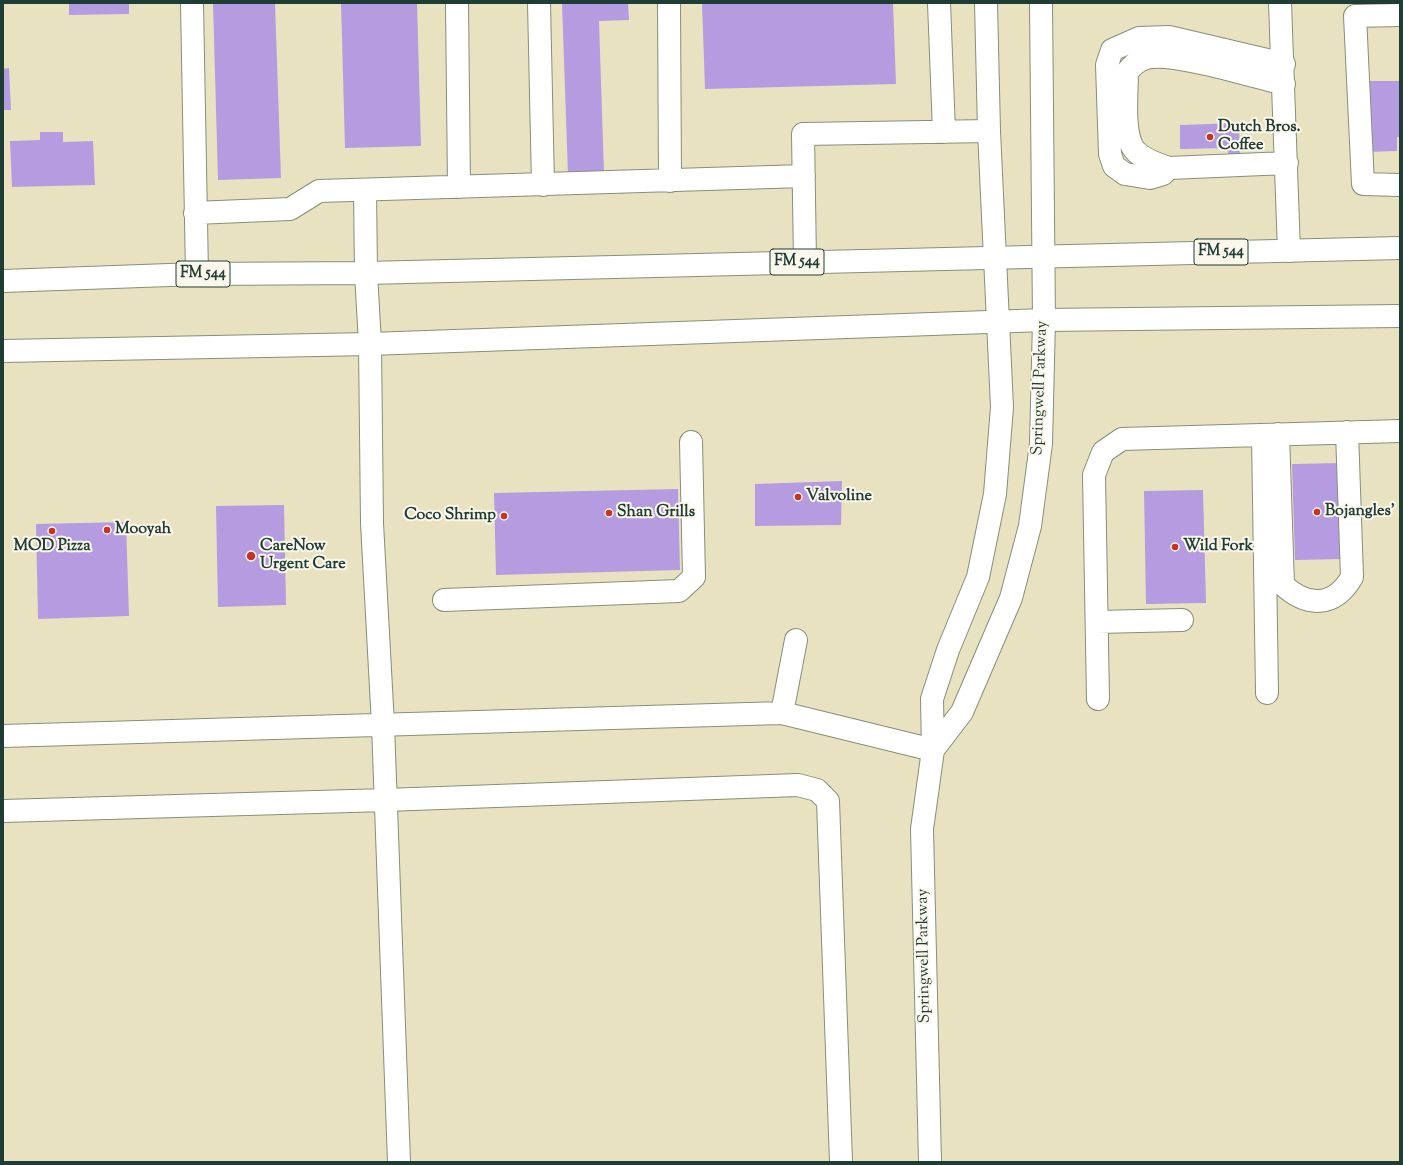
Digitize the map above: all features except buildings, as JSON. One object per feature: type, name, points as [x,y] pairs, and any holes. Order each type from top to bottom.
[{"type":"main road","points":[[192,3],[197,274]]},
{"type":"main road","points":[[456,3],[459,186]]},
{"type":"main road","points":[[539,3],[543,185]]},
{"type":"main road","points":[[670,3],[670,181]]},
{"type":"main road","points":[[939,3],[944,132]]},
{"type":"main road","name":"Springwell Parkway","points":[[930,1162],[922,829],[933,750],[932,699],[948,650],[978,577],[995,494],[1002,407],[994,258],[986,3]]},
{"type":"main road","name":"Springwell Parkway","points":[[933,750],[962,712],[1011,598],[1030,526],[1041,444],[1044,320],[1041,3]]},
{"type":"main road","points":[[1280,3],[1284,74],[1289,251]]},
{"type":"main road","points":[[1400,15],[1355,16],[1363,184],[1400,184]]},
{"type":"main road","points":[[1284,74],[1169,37],[1139,38],[1112,50],[1107,66],[1110,154],[1114,166],[1125,174],[1150,178],[1163,174],[1169,168],[1287,163]]},
{"type":"main road","points":[[804,262],[803,134],[989,131]]},
{"type":"main road","points":[[196,213],[290,209],[319,191],[804,176]]},
{"type":"main road","points":[[365,190],[366,272],[370,344],[372,523],[383,725],[399,1162]]},
{"type":"main road","name":"FM 544","points":[[3,281],[197,274],[366,272],[1400,248]]},
{"type":"main road","points":[[3,351],[370,344],[998,321],[1400,316]]},
{"type":"main road","points":[[1098,699],[1094,475],[1103,452],[1122,439],[1400,431]]},
{"type":"main road","points":[[1270,434],[1282,585],[1292,593],[1306,600],[1319,601],[1334,598],[1345,589],[1352,577],[1347,432]]},
{"type":"main road","points":[[1267,694],[1270,434]]},
{"type":"main road","points":[[444,600],[679,591],[694,577],[691,442]]},
{"type":"main road","points":[[1097,622],[1182,620]]},
{"type":"main road","points":[[782,713],[796,640]]},
{"type":"main road","points":[[3,736],[782,713],[933,750]]},
{"type":"main road","points":[[3,811],[386,800],[798,785],[817,790],[828,801],[840,1162]]},
{"type":"place","name":"Dutch Bros. Coffee","points":[[1210,137]]},
{"type":"place","name":"Valvoline","points":[[798,497]]},
{"type":"place","name":"Bojangles'","points":[[1317,512]]},
{"type":"place","name":"Shan Grills","points":[[609,513]]},
{"type":"place","name":"Coco Shrimp","points":[[504,516]]},
{"type":"place","name":"Mooyah","points":[[107,530]]},
{"type":"place","name":"MOD Pizza","points":[[52,531]]},
{"type":"place","name":"Wild Fork","points":[[1175,547]]},
{"type":"place","name":"CareNow Urgent Care","points":[[251,556]]}]
